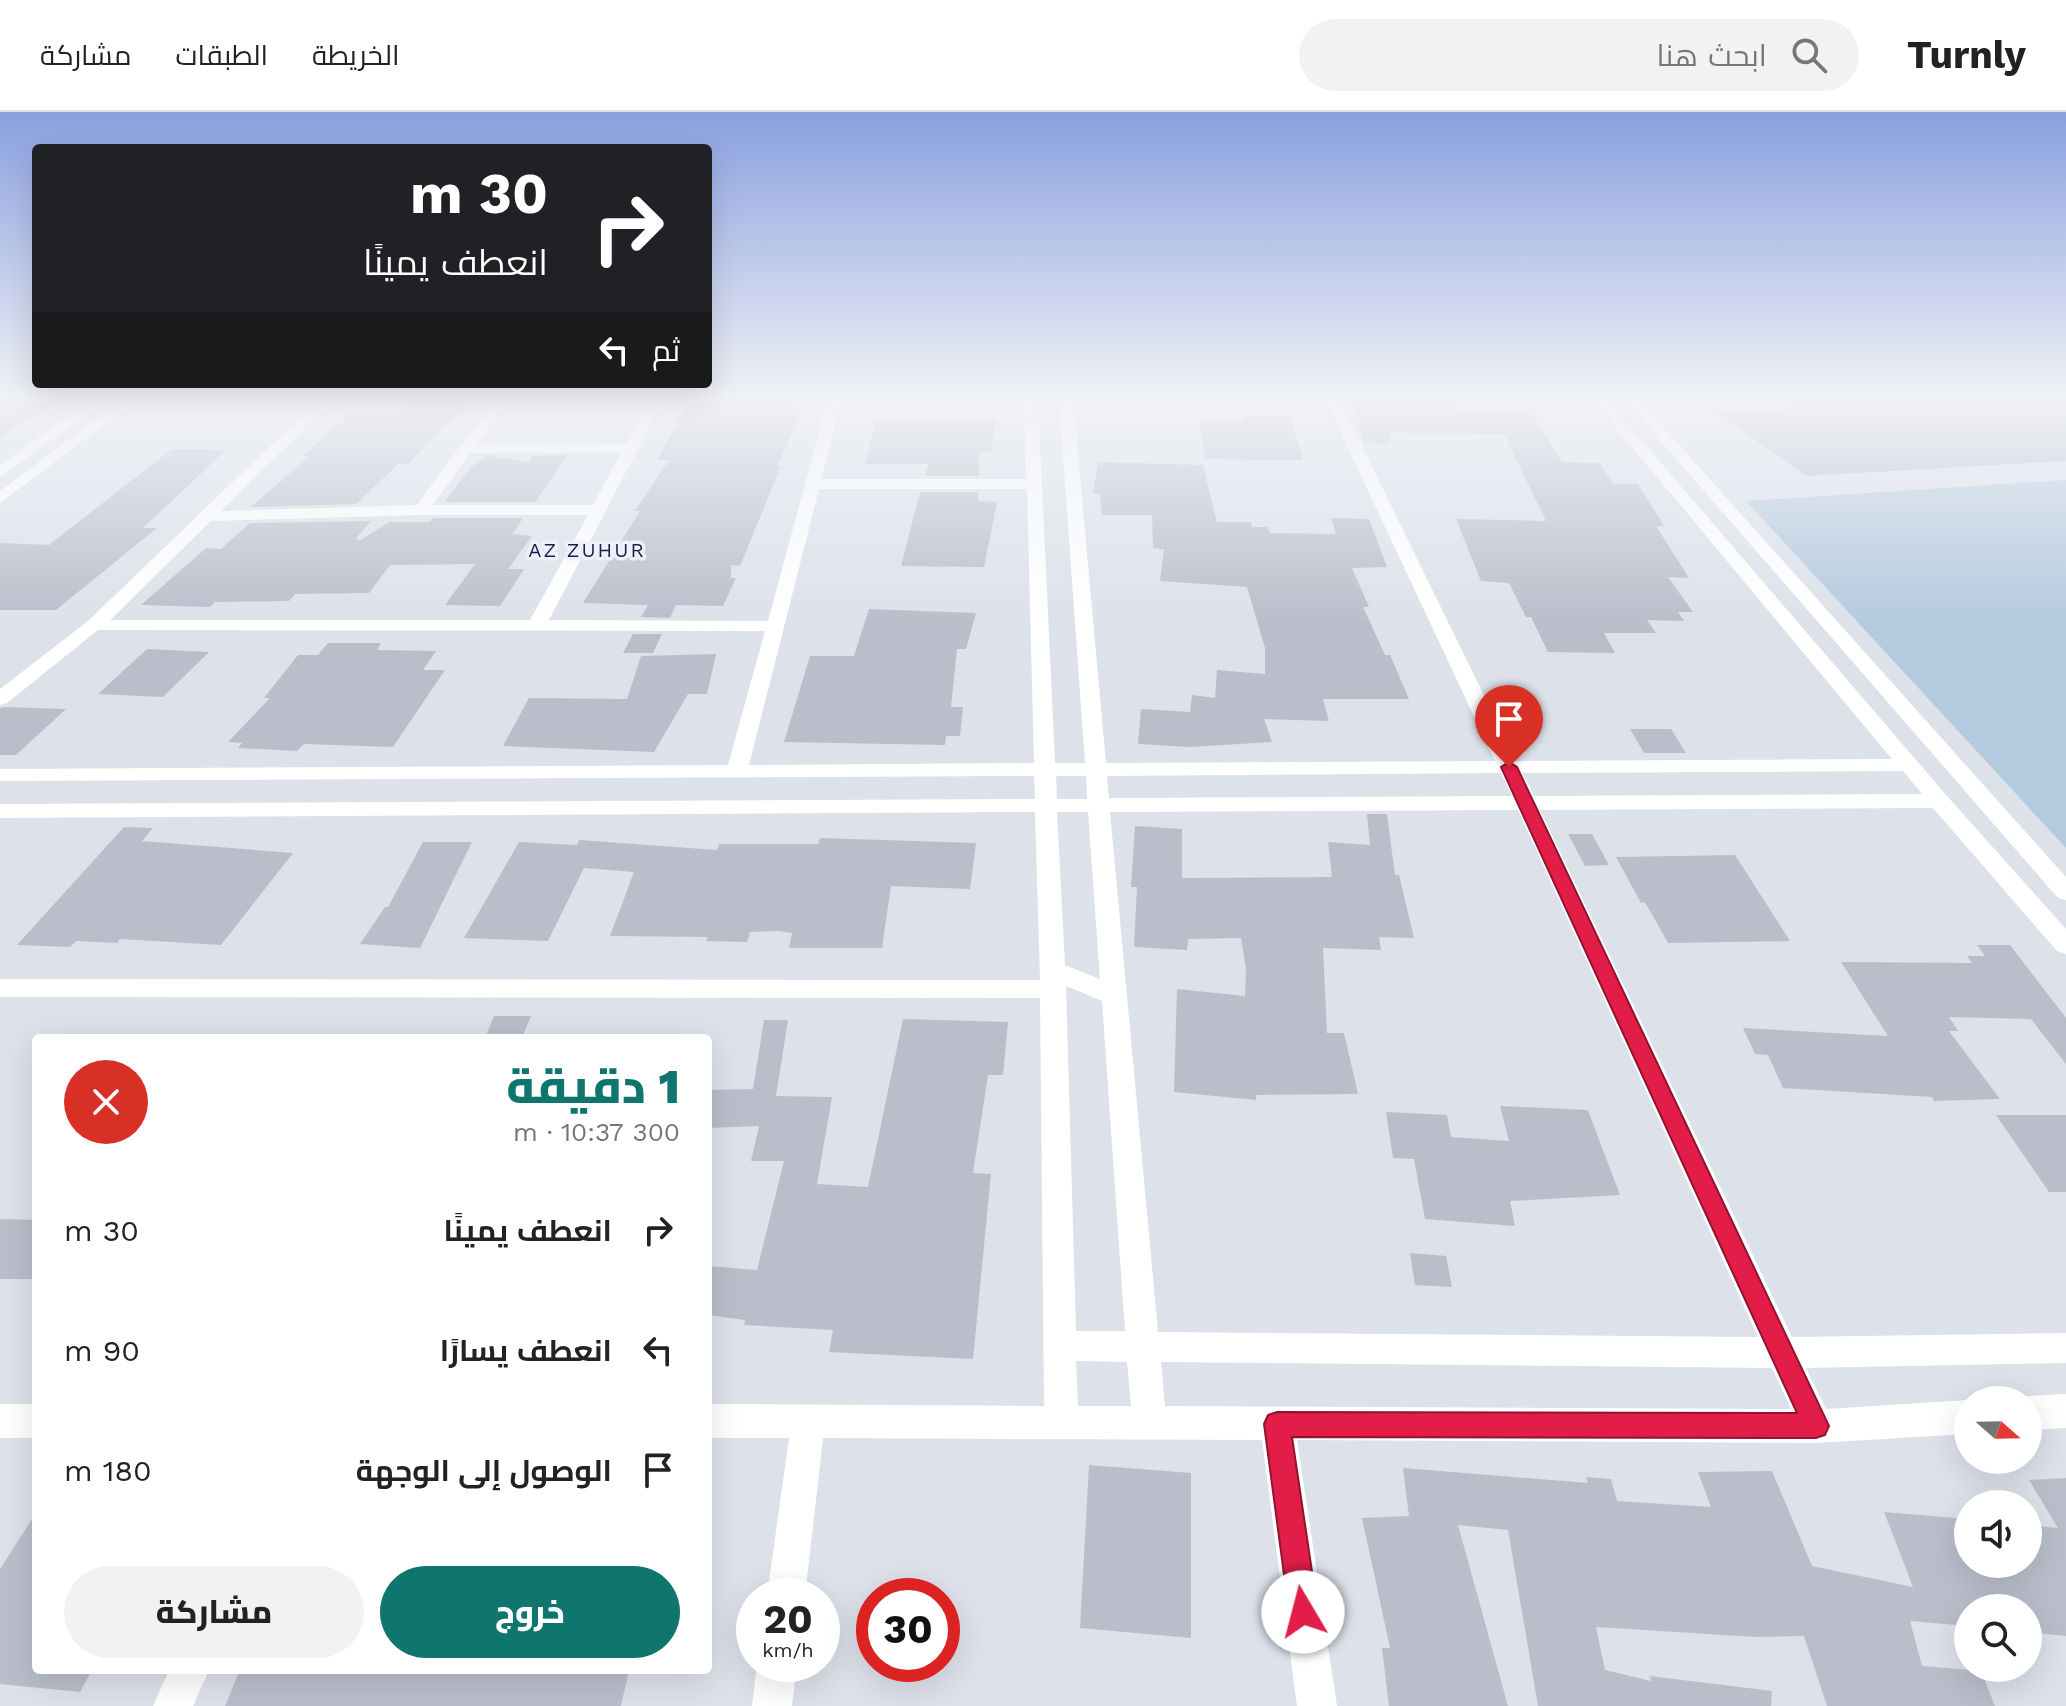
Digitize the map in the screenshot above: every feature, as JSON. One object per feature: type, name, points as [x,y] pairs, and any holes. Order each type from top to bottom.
[{"type":"street","points":[[0,498],[33,473]]},
{"type":"street","points":[[0,699],[94,625],[249,473]]},
{"type":"street","points":[[422,510],[448,473]]},
{"type":"street","points":[[537,625],[617,473]]},
{"type":"street","points":[[737,771],[815,473]]},
{"type":"street","points":[[1035,473],[1053,980],[1061,1423]]},
{"type":"street","points":[[1072,473],[1149,1424]]},
{"type":"street","points":[[1368,473],[1526,803],[1816,1426]]},
{"type":"street","points":[[1662,473],[1939,801],[2066,945]]},
{"type":"street","points":[[1697,473],[2066,892]]},
{"type":"street","points":[[812,484],[1035,484]]},
{"type":"street","points":[[205,516],[422,510],[598,510]]},
{"type":"street","points":[[94,625],[775,626]]},
{"type":"street","points":[[0,775],[1909,765]]},
{"type":"street","points":[[0,811],[1939,801]]},
{"type":"street","points":[[0,988],[1053,980],[1115,996]]},
{"type":"street","points":[[1060,1346],[1781,1353],[2066,1348]]},
{"type":"street","points":[[2042,1412],[2066,1411]]},
{"type":"street","points":[[712,1421],[1816,1426],[1954,1418]]},
{"type":"street","points":[[0,1421],[32,1421]]},
{"type":"street","points":[[788,1578],[808,1423]]},
{"type":"street","points":[[1277,1424],[1317,1706]]},
{"type":"street","points":[[173,1706],[187,1674]]},
{"type":"street","points":[[772,1706],[775,1682]]},
{"type":"shaded area","points":[[2066,480],[2066,848],[1746,501]]},
{"type":"building","points":[[141,473],[201,473],[143,528],[157,528],[56,610],[0,610],[0,543],[49,545]]},
{"type":"building","points":[[290,473],[388,473],[356,504],[251,507]]},
{"type":"building","points":[[466,473],[555,473],[535,502],[445,502]]},
{"type":"building","points":[[660,473],[778,473],[740,566],[731,565],[731,578],[736,578],[723,606],[676,605],[670,618],[641,617],[648,605],[583,603],[640,511],[635,511]]},
{"type":"building","points":[[926,473],[979,473],[979,476],[925,476]]},
{"type":"building","points":[[1096,473],[1205,473],[1217,522],[1251,522],[1252,527],[1268,527],[1270,533],[1336,534],[1331,518],[1369,519],[1387,567],[1352,568],[1369,607],[1363,607],[1385,655],[1390,655],[1409,699],[1323,699],[1329,721],[1264,719],[1272,742],[1190,747],[1138,744],[1141,709],[1190,712],[1192,695],[1215,698],[1217,670],[1265,674],[1265,648],[1247,587],[1160,581],[1164,549],[1153,548],[1152,515],[1102,515],[1100,494],[1093,494]]},
{"type":"building","points":[[1523,473],[1606,473],[1613,484],[1638,484],[1664,526],[1656,526],[1689,578],[1668,577],[1693,612],[1678,612],[1684,621],[1647,620],[1656,633],[1604,633],[1615,653],[1548,652],[1531,617],[1526,617],[1509,583],[1481,581],[1456,519],[1546,521]]},
{"type":"building","points":[[1803,473],[1852,473],[1807,476]]},
{"type":"building","points":[[920,492],[978,492],[978,501],[997,502],[984,567],[901,566]]},
{"type":"building","points":[[433,518],[523,518],[512,534],[532,536],[508,569],[524,569],[500,606],[445,605],[475,564],[390,565],[369,593],[295,594],[289,601],[215,602],[210,607],[141,605],[206,548],[221,549],[250,523],[371,521],[356,538],[359,541],[389,522],[430,522]]},
{"type":"building","points":[[869,609],[976,613],[966,649],[957,649],[951,707],[963,707],[960,736],[946,736],[945,745],[784,742],[810,656],[854,656]]},
{"type":"building","points":[[633,634],[662,634],[653,653],[623,653]]},
{"type":"building","points":[[328,643],[381,643],[377,650],[436,651],[423,670],[445,670],[393,747],[304,744],[297,751],[238,748],[242,743],[228,742],[270,698],[264,698],[298,655],[318,655]]},
{"type":"building","points":[[147,649],[209,652],[163,697],[98,694]]},
{"type":"building","points":[[716,654],[707,694],[688,694],[654,752],[503,746],[529,698],[627,699],[641,656]]},
{"type":"building","points":[[0,708],[66,709],[16,755],[0,755]]},
{"type":"building","points":[[1630,729],[1671,729],[1686,753],[1644,753]]},
{"type":"building","points":[[1367,814],[1387,814],[1395,875],[1399,875],[1414,938],[1379,937],[1381,950],[1323,948],[1327,1033],[1344,1033],[1358,1094],[1256,1095],[1256,1100],[1174,1092],[1177,989],[1245,996],[1246,969],[1241,938],[1188,939],[1187,950],[1134,947],[1137,887],[1131,887],[1135,826],[1182,829],[1182,878],[1332,877],[1328,842],[1370,845]]},
{"type":"building","points":[[124,827],[153,828],[142,841],[293,853],[221,945],[120,939],[117,943],[76,941],[70,947],[17,945]]},
{"type":"building","points":[[1568,834],[1592,834],[1609,865],[1585,866]]},
{"type":"building","points":[[820,838],[976,843],[970,889],[891,886],[882,948],[789,948],[792,933],[779,931],[750,932],[747,942],[706,941],[708,937],[610,936],[634,872],[584,868],[548,941],[464,938],[519,842],[577,845],[579,840],[717,850],[719,844],[818,844]]},
{"type":"building","points":[[423,842],[472,842],[420,948],[360,944],[388,907]]},
{"type":"building","points":[[1735,855],[1790,941],[1668,943],[1645,902],[1641,903],[1616,857]]},
{"type":"building","points":[[1977,945],[2010,945],[2066,1018],[2066,1064],[2031,1019],[1949,1017],[1958,1031],[1949,1031],[2000,1099],[1934,1101],[1932,1097],[1783,1088],[1768,1055],[1755,1054],[1743,1028],[1888,1036],[1841,962],[1972,963],[1967,956],[1985,956]]},
{"type":"building","points":[[494,1016],[531,1016],[524,1034],[487,1034]]},
{"type":"building","points":[[903,1019],[1008,1022],[1003,1075],[988,1075],[973,1173],[991,1174],[973,1359],[829,1352],[833,1330],[744,1325],[745,1320],[712,1316],[712,1266],[757,1270],[784,1161],[751,1161],[759,1126],[712,1128],[712,1090],[753,1089],[764,1020],[788,1020],[776,1096],[832,1097],[817,1184],[868,1187]]},
{"type":"building","points":[[1500,1106],[1588,1110],[1620,1195],[1510,1201],[1515,1226],[1425,1219],[1414,1159],[1393,1158],[1386,1112],[1447,1115],[1451,1137],[1509,1141]]},
{"type":"building","points":[[1996,1115],[2066,1115],[2066,1192],[2049,1192]]},
{"type":"building","points":[[0,1219],[32,1220],[32,1279],[0,1279]]},
{"type":"building","points":[[1410,1253],[1446,1256],[1452,1287],[1415,1285]]},
{"type":"building","points":[[1089,1465],[1191,1473],[1191,1638],[1080,1628]]},
{"type":"building","points":[[1403,1468],[1588,1483],[1586,1477],[1611,1479],[1617,1501],[1711,1507],[1698,1472],[1772,1471],[1812,1566],[1913,1587],[1884,1512],[1954,1518],[1954,1578],[2042,1578],[2042,1526],[2058,1528],[2042,1502],[2042,1490],[2035,1490],[2029,1480],[2066,1478],[2066,1636],[2042,1633],[2042,1594],[1954,1594],[1954,1625],[1910,1621],[1922,1666],[1954,1669],[1954,1682],[1985,1682],[1995,1706],[1827,1706],[1804,1636],[1756,1637],[1596,1627],[1605,1670],[1651,1681],[1650,1676],[1772,1691],[1771,1706],[1538,1706],[1508,1530],[1458,1525],[1508,1706],[1389,1706],[1382,1648],[1390,1648],[1362,1518],[1409,1516]]},
{"type":"building","points":[[32,1519],[32,1674],[90,1674],[80,1692],[0,1684],[0,1569]]},
{"type":"building","points":[[238,1674],[628,1674],[621,1706],[225,1706]]},
{"type":"district","name":"AZ ZUHUR","points":[[587,550]]},
{"type":"route","points":[[1303,1612],[1277,1424],[1816,1426],[1509,767]]}]
